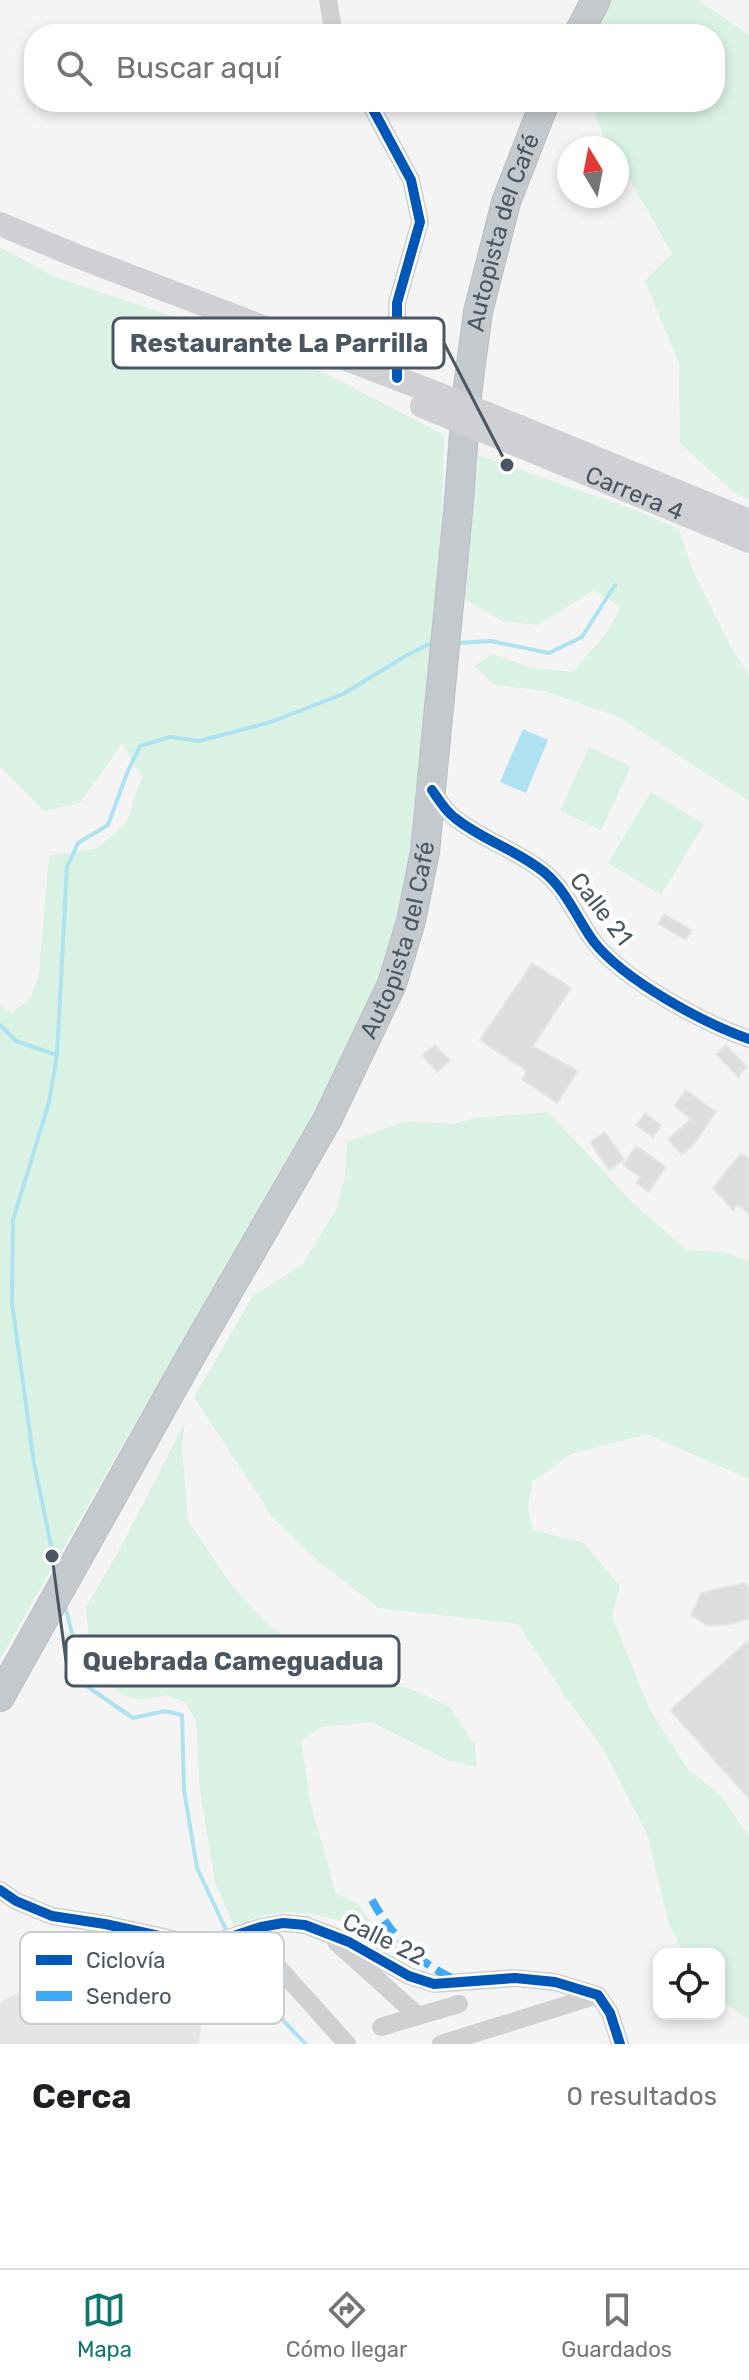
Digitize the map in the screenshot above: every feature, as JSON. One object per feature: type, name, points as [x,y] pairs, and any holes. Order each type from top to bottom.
[{"type":"highway","points":[[583,24],[596,0]]},
{"type":"highway","name":"Autopista del Café","points":[[0,1697],[327,1120],[364,1049],[403,952],[426,843],[467,394],[478,312],[506,202],[541,112]]},
{"type":"main road","points":[[0,224],[397,378],[426,399]]},
{"type":"main road","points":[[311,345],[426,399],[520,437]]},
{"type":"main road","name":"Carrera 4","points":[[520,437],[749,521]]},
{"type":"main road","name":"Carrera 4","points":[[520,437],[749,541]]},
{"type":"street","points":[[328,0],[332,24]]},
{"type":"street","points":[[374,112],[411,180],[420,222],[397,303],[397,378]]},
{"type":"street","name":"Calle 21","points":[[432,790],[455,819],[526,858],[547,874],[560,888],[597,945],[640,981],[703,1020],[749,1039]]},
{"type":"street","points":[[426,843],[434,835],[452,828],[474,830]]},
{"type":"street","name":"Calle 22","points":[[0,1890],[16,1901],[52,1916],[141,1932]]},
{"type":"street","name":"Calle 22","points":[[245,1931],[283,1923],[305,1925],[366,1950],[409,1976],[434,1984],[535,1979],[598,1995]]},
{"type":"street","points":[[328,1934],[417,2015]]},
{"type":"street","points":[[284,1974],[347,2044]]},
{"type":"street","points":[[441,2044],[598,1995],[610,2013],[620,2044]]},
{"type":"street","points":[[381,2027],[459,2004]]},
{"type":"shaded area","points":[[20,1992],[20,2024],[201,2024],[199,2044],[0,2044],[0,2002]]},
{"type":"green space","points":[[609,0],[698,0],[749,35],[749,499],[736,494],[680,443],[679,364],[645,281],[672,253],[629,180],[629,136],[604,136],[595,112],[725,112],[725,24],[596,24]]},
{"type":"green space","points":[[0,247],[55,277],[258,345],[331,376],[444,435],[441,567],[433,674],[404,911],[378,980],[334,1076],[0,1659],[0,1005],[11,1013],[31,998],[39,973],[49,856],[97,848],[126,823],[142,777],[122,744],[80,803],[44,811],[0,767]]},
{"type":"green space","points":[[478,455],[638,511],[679,529],[692,569],[731,648],[749,675],[749,801],[619,717],[545,691],[495,685],[474,666],[493,654],[532,668],[573,672],[607,632],[621,607],[594,590],[538,625],[502,621],[463,598]]},
{"type":"green space","points":[[589,747],[631,766],[601,830],[560,811]]},
{"type":"green space","points":[[651,792],[704,824],[661,895],[608,863]]},
{"type":"green space","points":[[548,1112],[632,1202],[686,1250],[723,1252],[749,1261],[749,1479],[647,1434],[571,1454],[532,1482],[528,1509],[533,1530],[584,1543],[620,1586],[612,1617],[650,1710],[687,1768],[720,1795],[749,1836],[749,2020],[725,2003],[725,1948],[681,1948],[668,1922],[648,1836],[604,1750],[518,1624],[379,1608],[319,1562],[273,1518],[194,1397],[253,1296],[302,1265],[336,1210],[345,1178],[347,1142],[406,1121],[454,1124],[475,1118]]},
{"type":"green space","points":[[185,1422],[182,1447],[188,1521],[230,1583],[265,1622],[315,1658],[355,1678],[411,1689],[449,1706],[475,1745],[477,1767],[447,1760],[372,1722],[323,1727],[301,1740],[310,1801],[336,1894],[357,1903],[375,1928],[425,1969],[352,1926],[314,1914],[270,1914],[234,1926],[215,1882],[200,1790],[196,1720],[185,1702],[166,1695],[142,1700],[121,1695],[91,1663],[86,1607],[115,1558]]},
{"type":"water","points":[[523,729],[548,740],[526,793],[500,782]]},
{"type":"building","points":[[664,914],[692,930],[686,940],[658,924]]},
{"type":"building","points":[[532,963],[571,988],[533,1046],[578,1071],[557,1103],[522,1079],[527,1071],[480,1040]]},
{"type":"building","points":[[435,1045],[450,1061],[437,1072],[422,1055]]},
{"type":"building","points":[[726,1045],[747,1067],[738,1077],[716,1054]]},
{"type":"building","points":[[686,1090],[716,1112],[693,1145],[682,1155],[668,1139],[691,1119],[674,1106]]},
{"type":"building","points":[[645,1113],[661,1125],[653,1137],[636,1125]]},
{"type":"building","points":[[605,1132],[624,1160],[609,1170],[590,1142]]},
{"type":"building","points":[[636,1146],[666,1167],[649,1192],[636,1183],[640,1177],[623,1165]]},
{"type":"building","points":[[741,1153],[749,1159],[749,1214],[738,1205],[733,1210],[713,1188]]},
{"type":"building","points":[[744,1583],[749,1588],[749,1619],[707,1626],[691,1615],[701,1593]]},
{"type":"building","points":[[749,1640],[749,1799],[670,1710]]},
{"type":"waterway","points":[[457,643],[491,641],[549,653],[582,637],[615,585]]},
{"type":"waterway","points":[[57,1574],[34,1463],[12,1303],[13,1220],[49,1102],[57,1055],[67,867],[78,843],[108,825],[140,746],[170,737],[199,741],[271,722],[343,694],[404,657],[427,645],[436,645]]},
{"type":"waterway","points":[[0,1025],[16,1041],[57,1055]]},
{"type":"waterway","points":[[65,1606],[85,1685],[133,1718],[165,1711],[182,1715],[184,1790],[197,1868],[227,1932]]},
{"type":"waterway","points":[[284,2021],[306,2044]]},
{"type":"marked path","points":[[372,1900],[407,1947],[429,1965],[454,1979]]},
{"type":"cycle path","points":[[374,112],[411,180],[420,222],[397,303],[397,378]]},
{"type":"cycle path","points":[[432,790],[455,818],[544,872],[565,896],[594,942],[624,971],[688,1011],[749,1039]]},
{"type":"cycle path","points":[[0,1890],[16,1901],[52,1916],[141,1932]]},
{"type":"cycle path","points":[[246,1932],[283,1923],[305,1925],[349,1942],[409,1976],[434,1984],[515,1978],[555,1982],[598,1995],[610,2013],[620,2044]]},
{"type":"place","name":"Restaurante La Parrilla","points":[[507,465]]},
{"type":"place","name":"Quebrada Cameguadua","points":[[52,1556]]}]
